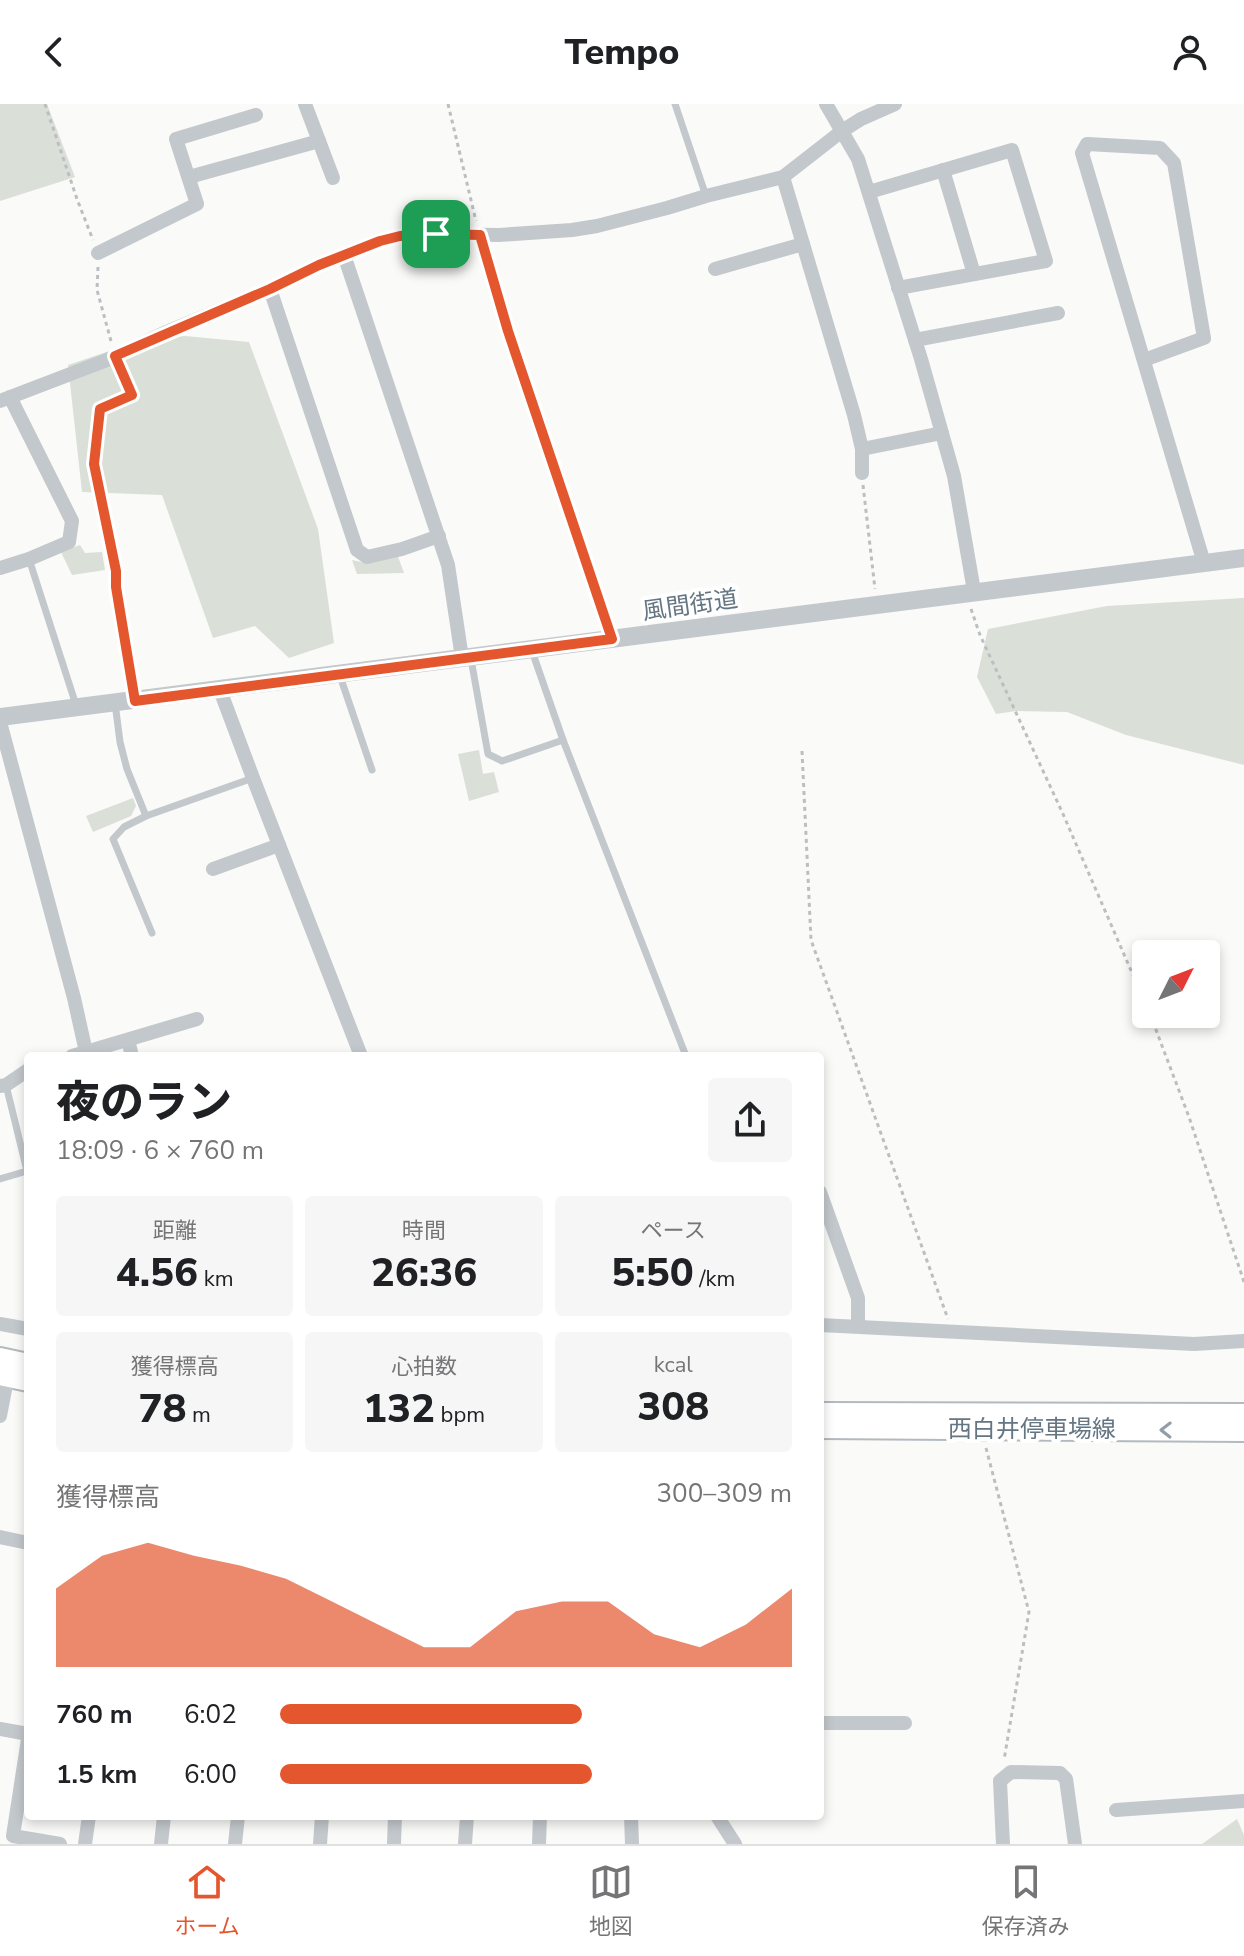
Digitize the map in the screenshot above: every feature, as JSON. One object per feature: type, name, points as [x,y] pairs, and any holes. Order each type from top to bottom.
[{"type":"main road","name":"西白井停車場線","points":[[824,1413],[1244,1414]]},
{"type":"main road","name":"西白井停車場線","points":[[824,1428],[1244,1431]]},
{"type":"street","points":[[305,104],[333,178]]},
{"type":"street","points":[[826,104],[858,159],[915,340],[954,476],[970,592]]},
{"type":"street","points":[[0,568],[69,542],[72,521],[5,399],[115,356],[380,241],[400,236],[572,230],[783,177],[842,131],[895,104]]},
{"type":"street","points":[[98,253],[197,204],[176,139],[256,115]]},
{"type":"street","points":[[189,177],[319,141]]},
{"type":"street","points":[[1144,360],[1204,338],[1174,163],[1160,148],[1087,144],[1082,153],[1204,563]]},
{"type":"street","points":[[869,192],[1012,150],[1046,261],[898,288]]},
{"type":"street","points":[[943,170],[974,274]]},
{"type":"street","points":[[783,177],[837,354],[862,449],[862,473]]},
{"type":"street","points":[[480,235],[508,331],[612,639]]},
{"type":"street","points":[[715,269],[803,244]]},
{"type":"street","points":[[344,255],[448,565],[466,658]]},
{"type":"street","points":[[270,289],[357,550],[367,557],[439,536]]},
{"type":"street","points":[[915,340],[1058,313]]},
{"type":"street","points":[[862,449],[942,433]]},
{"type":"street","name":"風間街道","points":[[0,720],[77,707],[1244,558]]},
{"type":"street","points":[[220,690],[359,1052]]},
{"type":"street","points":[[0,720],[74,998],[79,1052]]},
{"type":"street","points":[[213,869],[279,845]]},
{"type":"street","points":[[86,1052],[197,1019]]},
{"type":"street","points":[[128,1040],[131,1052]]},
{"type":"street","points":[[3,1085],[24,1072]]},
{"type":"street","points":[[824,1203],[858,1298],[858,1326]]},
{"type":"street","points":[[0,1324],[24,1328]]},
{"type":"street","points":[[824,1325],[1194,1344],[1244,1341]]},
{"type":"street","points":[[0,1416],[9,1367]]},
{"type":"street","points":[[0,1537],[24,1542]]},
{"type":"street","points":[[824,1723],[905,1723]]},
{"type":"street","points":[[0,1729],[24,1735]]},
{"type":"street","points":[[24,1763],[13,1836],[60,1844]]},
{"type":"street","points":[[1003,1844],[1000,1781],[1011,1772],[1060,1773],[1066,1779],[1075,1844]]},
{"type":"street","points":[[1116,1810],[1244,1801]]},
{"type":"street","points":[[85,1844],[88,1820]]},
{"type":"street","points":[[161,1844],[164,1820]]},
{"type":"street","points":[[235,1844],[238,1820]]},
{"type":"street","points":[[320,1844],[322,1820]]},
{"type":"street","points":[[394,1844],[395,1820]]},
{"type":"street","points":[[465,1844],[467,1820]]},
{"type":"street","points":[[539,1844],[540,1820]]},
{"type":"street","points":[[631,1820],[632,1844]]},
{"type":"street","points":[[720,1820],[735,1844]]},
{"type":"lane","points":[[675,104],[706,196]]},
{"type":"lane","points":[[29,559],[77,707]]},
{"type":"lane","points":[[532,649],[563,740],[684,1052]]},
{"type":"lane","points":[[466,658],[488,754],[502,761],[563,740]]},
{"type":"lane","points":[[340,674],[372,770]]},
{"type":"lane","points":[[115,703],[127,769],[146,816]]},
{"type":"lane","points":[[152,933],[113,839],[124,827],[146,816],[253,778]]},
{"type":"lane","points":[[3,1085],[24,1162]]},
{"type":"lane","points":[[0,1179],[24,1174]]},
{"type":"path","points":[[45,104],[98,253],[97,290],[115,356],[132,395],[100,409],[94,464],[116,571],[135,701]]},
{"type":"path","points":[[448,104],[480,235]]},
{"type":"path","points":[[862,473],[877,605]]},
{"type":"path","points":[[970,592],[980,635],[1132,973]]},
{"type":"path","points":[[802,751],[811,940],[953,1332]]},
{"type":"path","points":[[1155,1028],[1189,1117],[1244,1282]]},
{"type":"path","points":[[982,1428],[1029,1612],[1000,1781]]},
{"type":"shaded area","points":[[0,104],[47,104],[75,177],[0,201]]},
{"type":"shaded area","points":[[185,336],[249,342],[318,529],[334,643],[289,658],[255,626],[213,638],[162,495],[82,492],[68,365],[145,339]]},
{"type":"shaded area","points":[[80,545],[85,553],[102,552],[105,570],[72,575],[61,552]]},
{"type":"shaded area","points":[[397,554],[404,573],[357,574],[352,560],[366,563]]},
{"type":"shaded area","points":[[1244,598],[1244,765],[1126,735],[1067,712],[1016,711],[996,714],[977,677],[988,629],[1107,606]]},
{"type":"shaded area","points":[[479,750],[483,774],[494,772],[499,792],[469,801],[458,754]]},
{"type":"shaded area","points":[[133,798],[136,806],[131,816],[93,832],[86,816]]},
{"type":"shaded area","points":[[1237,1819],[1244,1835],[1244,1844],[1202,1844]]},
{"type":"route","points":[[436,234],[480,235],[508,331],[612,639],[135,701],[116,571],[94,464],[100,409],[132,395],[115,356],[380,241],[400,236],[436,234]]}]
